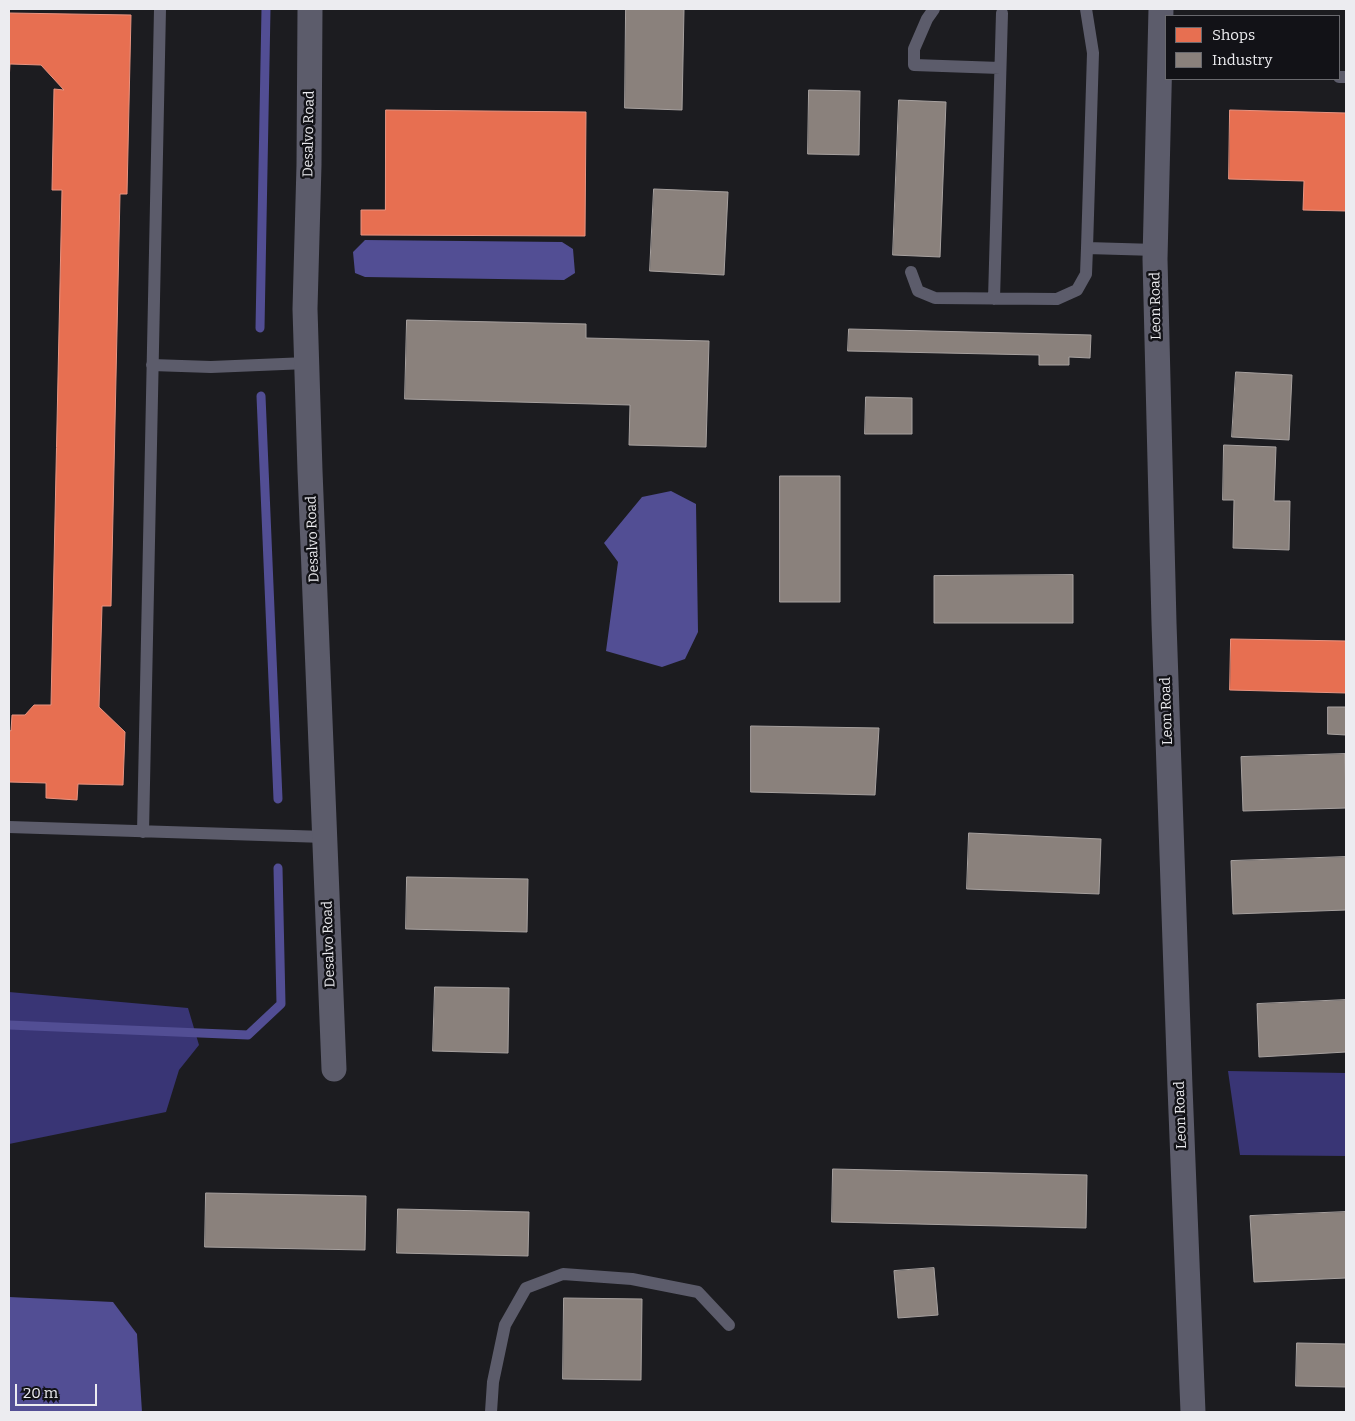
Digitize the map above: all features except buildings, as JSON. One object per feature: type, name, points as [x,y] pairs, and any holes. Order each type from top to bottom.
[{"type":"street","name":"Desalvo Road","points":[[310,9],[307,363],[334,1069]]},
{"type":"street","name":"Leon Road","points":[[1161,9],[1163,73],[1156,250],[1164,613],[1180,1105],[1193,1412]]},
{"type":"lane","points":[[143,832],[160,9]]},
{"type":"lane","points":[[934,9],[927,19],[914,49],[914,65],[1000,68]]},
{"type":"lane","points":[[911,272],[918,291],[935,298],[1057,299],[1077,290],[1086,274],[1087,248],[1093,53],[1086,9]]},
{"type":"lane","points":[[994,299],[1002,13]]},
{"type":"lane","points":[[1087,248],[1156,250]]},
{"type":"lane","points":[[152,365],[211,367],[307,363]]},
{"type":"lane","points":[[9,827],[325,837]]},
{"type":"lane","points":[[490,1412],[493,1382],[505,1325],[526,1288],[563,1274],[632,1279],[698,1292],[729,1325]]},
{"type":"shaded area","points":[[365,240],[562,242],[573,249],[575,273],[564,280],[365,277],[355,273],[353,252]]},
{"type":"shaded area","points":[[671,491],[696,504],[698,632],[685,659],[662,667],[606,651],[618,562],[604,543],[642,497]]},
{"type":"shaded area","points":[[9,992],[188,1008],[199,1045],[179,1070],[166,1112],[9,1144]]},
{"type":"shaded area","points":[[1228,1071],[1346,1073],[1346,1156],[1240,1155]]},
{"type":"shaded area","points":[[9,1297],[113,1302],[137,1334],[142,1412],[9,1412]]},
{"type":"waterway","points":[[260,328],[266,9]]},
{"type":"waterway","points":[[261,396],[278,799]]},
{"type":"waterway","points":[[9,1025],[248,1035],[281,1004],[278,868]]}]
